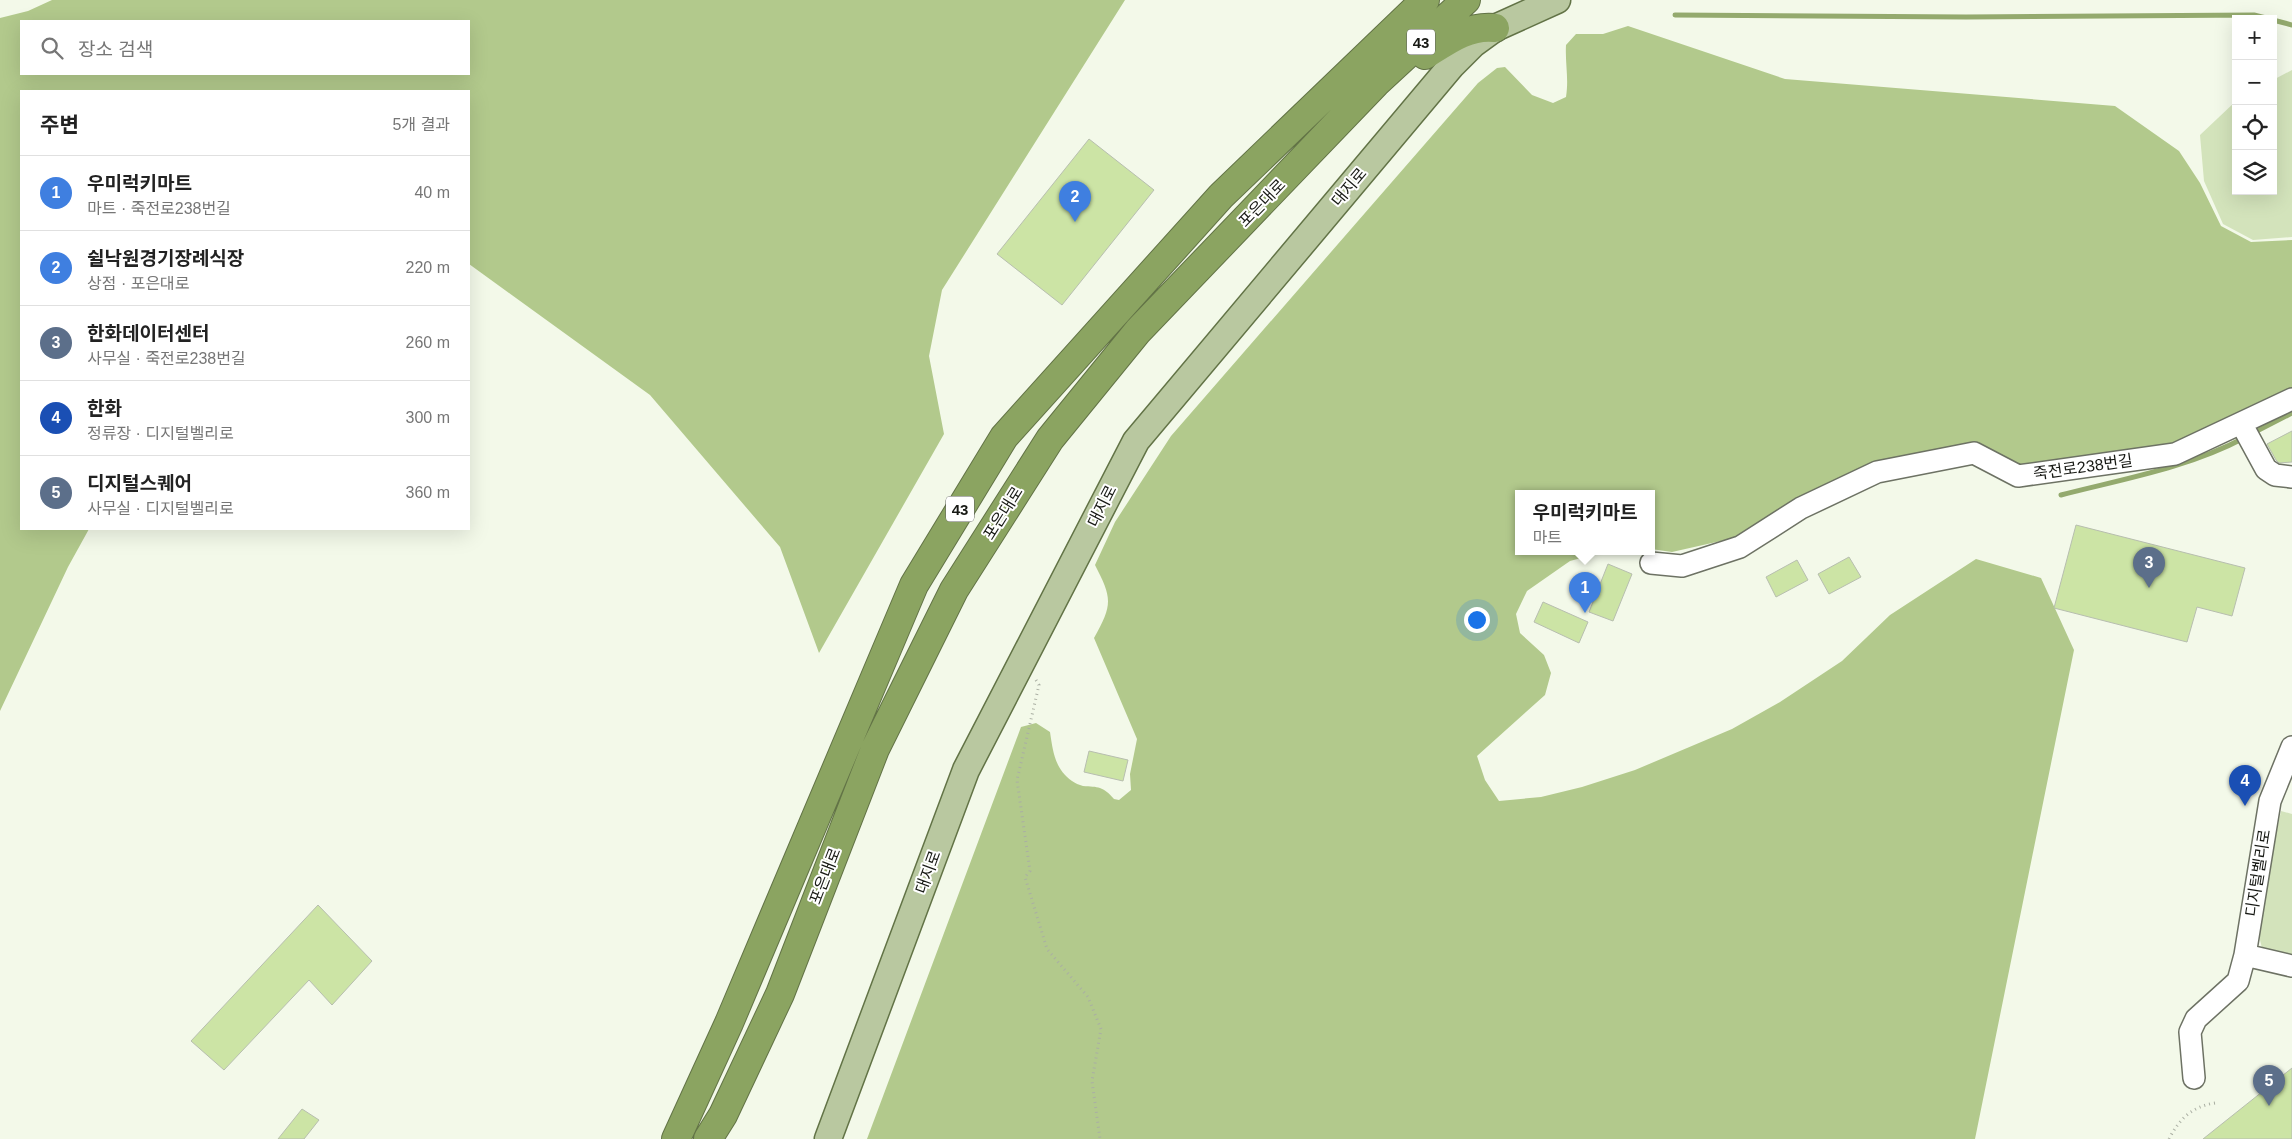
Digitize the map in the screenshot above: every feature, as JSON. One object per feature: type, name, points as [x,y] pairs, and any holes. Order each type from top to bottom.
[{"type":"highway","name":"포은대로","points":[[676,1139],[728,1023],[914,585],[1004,438],[1221,196],[1425,0]]},
{"type":"highway","name":"포은대로","points":[[708,1139],[723,1115],[780,994],[875,749],[959,582],[1050,440],[1138,331],[1376,83],[1466,0]]},
{"type":"highway","points":[[1376,83],[1459,34],[1482,26],[1495,28]]},
{"type":"main road","name":"대지로","points":[[828,1139],[966,770],[1136,441],[1452,65],[1473,44],[1495,28],[1558,0]]},
{"type":"street","name":"죽전로238번길","points":[[1651,563],[1682,566],[1740,548],[1801,508],[1877,472],[1974,453],[2018,476],[2175,454],[2292,399]]},
{"type":"street","points":[[2241,423],[2266,469],[2270,473],[2292,477]]},
{"type":"street","name":"디지털벨리로","points":[[2194,1078],[2190,1032],[2196,1019],[2238,981],[2245,955],[2270,801],[2292,747]]},
{"type":"street","points":[[2245,955],[2292,966]]},
{"type":"path","points":[[1025,656],[1038,686],[1017,780],[1030,871],[1025,877],[1047,949],[1088,997],[1101,1029],[1092,1081],[1100,1139]]},
{"type":"path","points":[[2170,1139],[2174,1129],[2186,1114],[2203,1105],[2215,1103]]},
{"type":"green space","points":[[52,0],[1125,0],[942,290],[929,356],[944,434],[819,653],[780,547],[650,395],[470,265],[470,90],[20,90],[20,530],[88,530],[68,567],[0,711],[0,18],[28,11]]},
{"type":"green space","points":[[1628,26],[1785,79],[2115,106],[2179,151],[2200,183],[2221,226],[2251,242],[2292,240],[2292,390],[2175,444],[2019,468],[1971,446],[1792,502],[1734,538],[1672,552],[1655,550],[1655,490],[1515,490],[1515,555],[1592,555],[1570,561],[1527,591],[1516,614],[1520,633],[1544,655],[1551,673],[1545,695],[1477,756],[1485,780],[1499,801],[1541,797],[1582,787],[1635,770],[1732,729],[1780,702],[1842,661],[1890,615],[1976,559],[2041,578],[2074,650],[1975,1139],[867,1139],[1021,727],[1036,723],[1050,732],[1058,765],[1066,776],[1074,782],[1083,786],[1100,788],[1114,799],[1119,800],[1131,790],[1130,774],[1137,739],[1094,638],[1105,617],[1108,601],[1105,586],[1095,565],[1115,522],[1171,436],[1478,83],[1497,68],[1505,67],[1532,95],[1553,103],[1566,97],[1566,45],[1576,34],[1603,34]]},
{"type":"green space","points":[[2292,70],[2292,237],[2253,240],[2223,224],[2204,181],[2200,135],[2232,105],[2232,195],[2277,195],[2277,78]]},
{"type":"green space","points":[[2281,811],[2292,814],[2292,958],[2268,953],[2262,948],[2257,928]]},
{"type":"building","points":[[1089,139],[1154,190],[1062,305],[997,254]]},
{"type":"building","points":[[2292,431],[2292,462],[2279,463],[2267,444]]},
{"type":"building","points":[[2076,525],[2245,568],[2232,616],[2197,607],[2187,642],[2054,608]]},
{"type":"building","points":[[1849,557],[1861,577],[1829,594],[1818,574]]},
{"type":"building","points":[[1797,560],[1808,580],[1776,597],[1766,577]]},
{"type":"building","points":[[1608,564],[1632,574],[1613,621],[1589,612]]},
{"type":"building","points":[[1543,602],[1588,622],[1579,643],[1534,622]]},
{"type":"building","points":[[1089,751],[1128,760],[1123,781],[1084,772]]},
{"type":"building","points":[[318,905],[372,961],[332,1005],[309,980],[224,1070],[191,1041]]},
{"type":"building","points":[[2292,1068],[2292,1139],[2203,1139]]},
{"type":"building","points":[[302,1109],[319,1120],[304,1139],[278,1139]]},
{"type":"waterway","points":[[1675,15],[1966,17],[2232,15]]},
{"type":"waterway","points":[[2277,21],[2292,25]]},
{"type":"waterway","points":[[2251,434],[2292,413]]},
{"type":"waterway","points":[[2061,495],[2177,465],[2244,438]]},
{"type":"place","name":"쉴낙원경기장례식장","points":[[1075,222]]},
{"type":"place","name":"한화데이터센터","points":[[2149,588]]},
{"type":"place","name":"우미럭키마트","points":[[1585,613]]},
{"type":"place","name":"한화","points":[[2245,806]]},
{"type":"place","name":"디지털스퀘어","points":[[2269,1106]]}]
